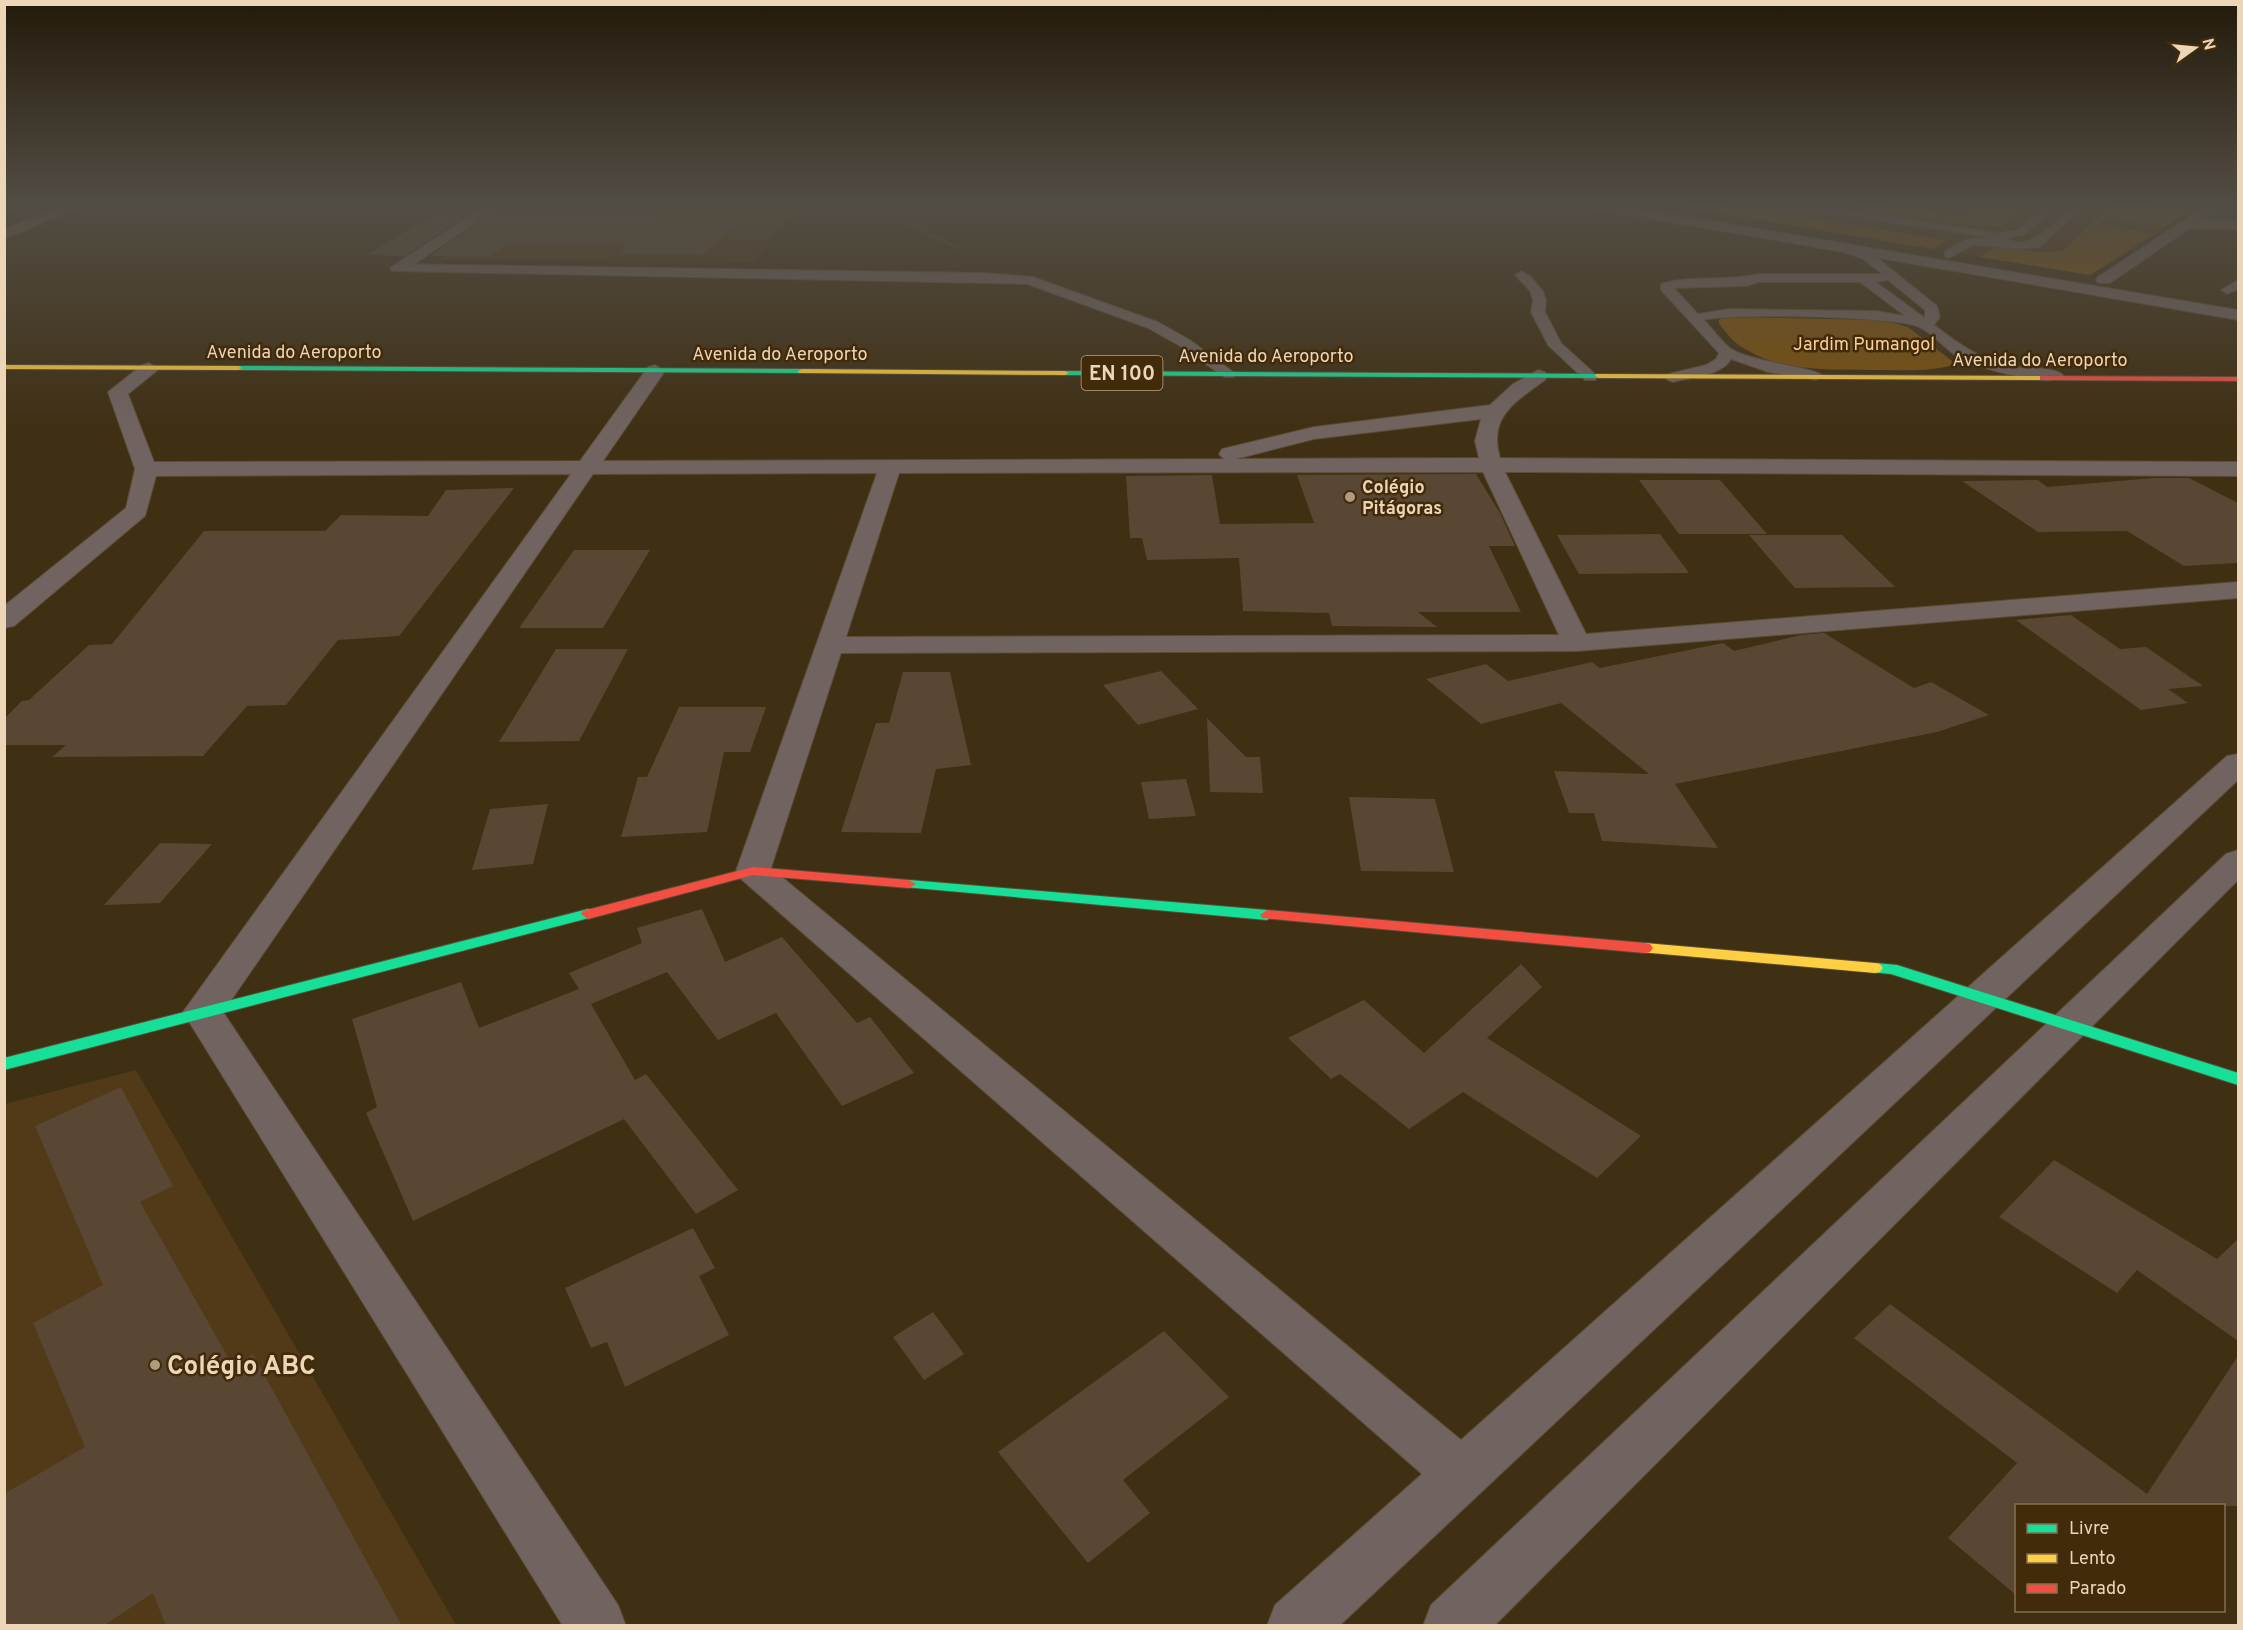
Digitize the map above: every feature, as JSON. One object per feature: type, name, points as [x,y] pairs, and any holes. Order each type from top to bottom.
[{"type":"main road","name":"Avenida do Aeroporto","points":[[4,368],[2238,379]]},
{"type":"main road","points":[[4,1064],[753,871],[1893,969],[2071,1023],[2238,1079]]},
{"type":"street","points":[[2053,280],[2238,315]]},
{"type":"street","points":[[2105,280],[2235,292]]},
{"type":"street","points":[[4,620],[137,511],[146,469],[129,428],[118,392],[149,369]]},
{"type":"street","points":[[597,1626],[203,1012],[655,371]]},
{"type":"street","points":[[1538,376],[1494,411],[1485,440],[1491,465],[1578,643]]},
{"type":"street","points":[[1194,466],[1252,448],[1314,433],[1494,411]]},
{"type":"street","points":[[146,469],[1491,465],[2238,469]]},
{"type":"street","points":[[890,467],[753,871],[1460,1473]]},
{"type":"street","points":[[830,645],[1578,643],[2238,590]]},
{"type":"street","points":[[1296,1626],[1980,996],[2238,763]]},
{"type":"street","points":[[1452,1626],[2238,861]]},
{"type":"lane","points":[[1029,280],[1153,325],[1185,343],[1229,374]]},
{"type":"lane","points":[[1528,280],[1536,286],[1541,300],[1538,312],[1555,345],[1590,377]]},
{"type":"lane","points":[[1758,280],[1764,300]]},
{"type":"lane","points":[[1776,280],[1883,292],[1932,309],[1933,316],[1926,326]]},
{"type":"lane","points":[[1878,280],[1883,292],[1965,355],[2011,371],[2075,378]]},
{"type":"lane","points":[[1695,319],[1764,300],[1883,292],[1895,280]]},
{"type":"lane","points":[[1824,377],[1773,369],[1726,352],[1668,292],[1666,287],[1669,284],[1764,300],[1899,317],[1926,326]]},
{"type":"lane","points":[[1764,300],[1772,291],[1883,292]]},
{"type":"lane","points":[[1673,377],[1711,368],[1723,361],[1726,352]]},
{"type":"shaded area","name":"Colégio ABC","points":[[136,1070],[456,1625],[5,1626],[5,1104]]},
{"type":"green space","name":"Jardim Pumangol","points":[[1723,317],[1884,320],[1908,327],[1952,361],[1952,365],[1935,369],[1909,370],[1793,366],[1758,356],[1739,345],[1719,324],[1719,320]]},
{"type":"building","points":[[1476,474],[1500,513],[1515,546],[1489,546],[1521,612],[1418,612],[1437,627],[1332,626],[1329,613],[1243,611],[1239,558],[1147,560],[1142,538],[1130,538],[1126,476],[1212,475],[1220,524],[1314,523],[1297,475]]},
{"type":"building","points":[[2154,478],[2189,478],[2238,503],[2238,563],[2184,566],[2127,531],[2038,532],[1962,481],[2038,480],[2047,487]]},
{"type":"building","points":[[1639,480],[1720,480],[1767,534],[1679,534]]},
{"type":"building","points":[[514,488],[399,636],[338,640],[286,705],[247,706],[203,756],[52,757],[66,745],[4,745],[4,719],[22,701],[29,700],[89,645],[112,644],[204,531],[325,531],[341,515],[428,516],[446,490]]},
{"type":"building","points":[[1660,534],[1689,573],[1579,574],[1557,535]]},
{"type":"building","points":[[1749,535],[1842,535],[1895,587],[1795,588]]},
{"type":"building","points":[[574,550],[650,550],[603,628],[519,628]]},
{"type":"building","points":[[2071,615],[2120,649],[2146,647],[2203,686],[2168,689],[2188,703],[2141,710],[2016,620]]},
{"type":"building","points":[[1824,633],[1914,688],[1931,682],[1989,715],[1937,732],[1675,784],[1718,848],[1602,841],[1594,813],[1569,813],[1554,771],[1649,774],[1561,703],[1481,724],[1426,679],[1486,664],[1508,681],[1592,662],[1600,668],[1723,643],[1734,651],[1801,635]]},
{"type":"building","points":[[556,649],[628,649],[579,741],[499,742]]},
{"type":"building","points":[[1161,671],[1198,709],[1138,725],[1103,685]]},
{"type":"building","points":[[903,672],[950,672],[971,765],[936,769],[921,833],[841,832],[876,723],[889,723]]},
{"type":"building","points":[[679,707],[766,707],[750,752],[724,752],[707,832],[621,837],[638,777],[647,777]]},
{"type":"building","points":[[1207,718],[1246,757],[1260,757],[1263,793],[1210,792]]},
{"type":"building","points":[[1186,779],[1196,816],[1149,819],[1141,782]]},
{"type":"building","points":[[1349,797],[1435,799],[1454,872],[1361,871]]},
{"type":"building","points":[[548,804],[533,864],[472,870],[490,809]]},
{"type":"building","points":[[160,843],[212,844],[160,903],[104,905]]},
{"type":"building","points":[[702,909],[725,962],[782,937],[857,1023],[870,1017],[914,1073],[842,1106],[776,1013],[718,1040],[667,972],[591,1004],[635,1080],[646,1074],[738,1190],[696,1214],[624,1119],[413,1221],[366,1113],[377,1107],[352,1019],[461,982],[479,1028],[579,989],[569,973],[642,943],[637,928]]},
{"type":"building","points":[[1521,964],[1542,987],[1487,1038],[1641,1136],[1597,1178],[1463,1092],[1409,1129],[1340,1074],[1331,1079],[1288,1038],[1364,1000],[1424,1053]]},
{"type":"building","name":"Colégio ABC","points":[[121,1087],[173,1186],[140,1202],[233,1366],[253,1354],[402,1626],[166,1626],[153,1593],[103,1626],[4,1626],[4,1494],[85,1447],[33,1323],[103,1285],[35,1126]]},
{"type":"building","points":[[2054,1160],[2217,1259],[2238,1239],[2238,1341],[2137,1270],[2117,1293],[1999,1217]]},
{"type":"building","points":[[693,1228],[715,1268],[699,1276],[729,1335],[625,1387],[607,1342],[591,1348],[565,1288]]},
{"type":"building","points":[[1890,1304],[2147,1494],[2238,1356],[2238,1506],[2225,1506],[2225,1504],[2015,1504],[2015,1594],[1948,1538],[2017,1463],[1854,1338]]},
{"type":"building","points":[[933,1312],[964,1354],[924,1380],[893,1337]]},
{"type":"building","points":[[1164,1331],[1229,1397],[1123,1480],[1150,1513],[1088,1563],[998,1452]]},
{"type":"traffic: fast","points":[[238,368],[802,371]]},
{"type":"traffic: fast","points":[[1065,373],[1599,376]]},
{"type":"traffic: fast","points":[[909,884],[1267,915]]},
{"type":"traffic: fast","points":[[4,1064],[588,914]]},
{"type":"traffic: fast","points":[[1875,968],[1892,969],[2238,1079]]},
{"type":"traffic: slow","points":[[4,367],[238,368]]},
{"type":"traffic: slow","points":[[802,371],[1065,373]]},
{"type":"traffic: slow","points":[[1599,376],[2043,378]]},
{"type":"traffic: slow","points":[[1645,948],[1875,968]]},
{"type":"traffic: jam","points":[[2043,378],[2238,379]]},
{"type":"traffic: jam","points":[[588,914],[753,871],[909,884]]},
{"type":"traffic: jam","points":[[1267,915],[1645,948]]},
{"type":"place","name":"Colégio Pitágoras","points":[[1350,497]]},
{"type":"place","name":"Colégio ABC","points":[[155,1365]]}]
